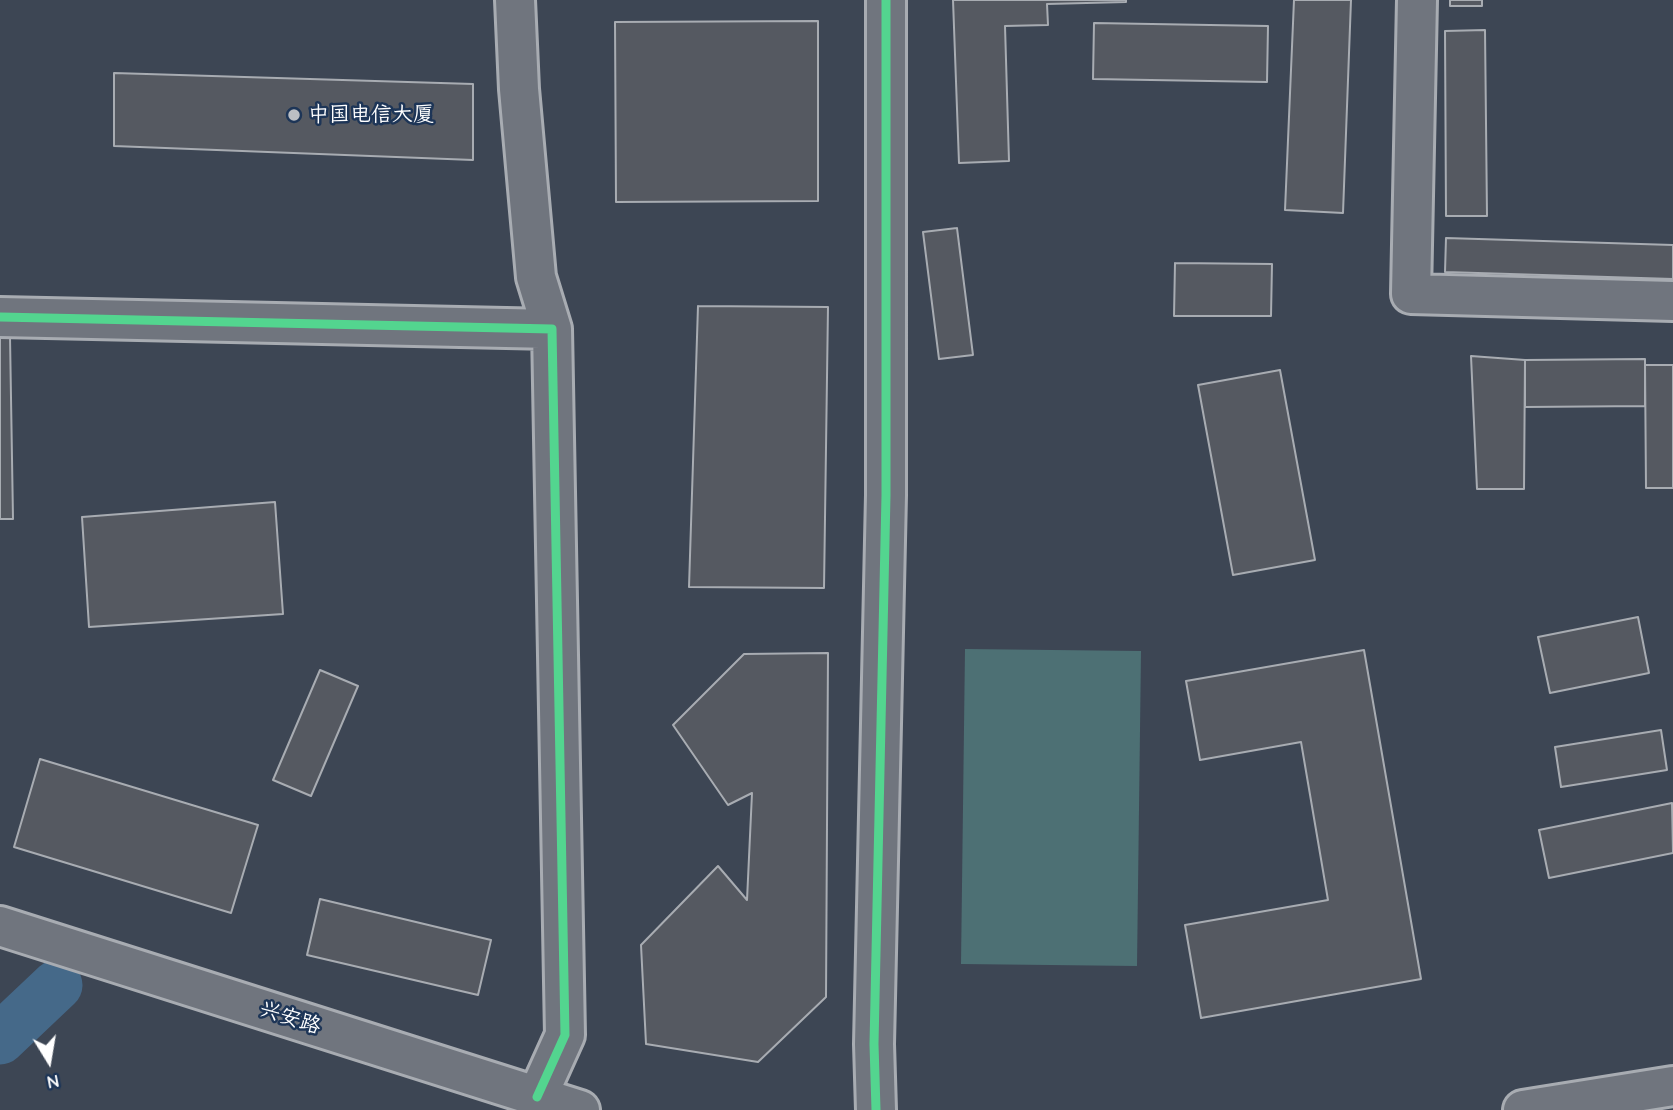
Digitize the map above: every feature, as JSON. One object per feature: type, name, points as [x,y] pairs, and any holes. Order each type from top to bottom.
[{"type":"street","points":[[515,0],[519,89],[536,277],[552,329],[565,1035],[537,1097]]},
{"type":"street","points":[[876,1110],[874,1044],[886,495],[886,0]]},
{"type":"street","points":[[1417,0],[1411,294],[1673,301]]},
{"type":"street","points":[[0,317],[552,329]]},
{"type":"street","name":"兴安路","points":[[0,926],[580,1110]]},
{"type":"street","points":[[1522,1110],[1673,1086]]},
{"type":"green space","points":[[965,649],[1141,651],[1137,966],[961,964]]},
{"type":"building","points":[[953,0],[1126,2],[1047,4],[1048,25],[1005,26],[1009,161],[959,163]]},
{"type":"building","points":[[1294,0],[1351,0],[1343,213],[1285,210]]},
{"type":"building","points":[[1450,0],[1482,0],[1482,6],[1450,6]]},
{"type":"building","points":[[818,21],[818,201],[616,202],[615,22]]},
{"type":"building","points":[[1094,23],[1268,26],[1267,82],[1093,79]]},
{"type":"building","points":[[1485,30],[1487,216],[1446,216],[1445,31]]},
{"type":"building","name":"中国电信大厦","points":[[114,73],[473,84],[473,160],[114,146]]},
{"type":"building","points":[[957,228],[973,355],[939,359],[923,232]]},
{"type":"building","points":[[1446,238],[1673,245],[1673,279],[1445,272]]},
{"type":"building","points":[[1175,263],[1272,264],[1271,316],[1174,316]]},
{"type":"building","points":[[698,306],[828,307],[824,588],[689,587]]},
{"type":"building","points":[[0,337],[10,337],[13,519],[0,519]]},
{"type":"building","points":[[1471,356],[1525,360],[1524,489],[1477,489]]},
{"type":"building","points":[[1645,359],[1645,406],[1525,407],[1525,360]]},
{"type":"building","points":[[1645,365],[1673,365],[1673,488],[1646,488]]},
{"type":"building","points":[[1280,370],[1315,560],[1233,575],[1198,385]]},
{"type":"building","points":[[275,502],[283,614],[89,627],[82,517]]},
{"type":"building","points":[[1638,617],[1649,673],[1550,693],[1538,637]]},
{"type":"building","points":[[1364,650],[1421,979],[1201,1018],[1185,925],[1328,900],[1301,742],[1200,760],[1186,681]]},
{"type":"building","points":[[828,653],[826,997],[758,1062],[646,1044],[641,945],[718,866],[747,900],[752,793],[728,805],[673,725],[744,654]]},
{"type":"building","points":[[320,670],[358,686],[311,796],[273,780]]},
{"type":"building","points":[[1661,730],[1667,770],[1561,787],[1555,747]]},
{"type":"building","points":[[40,759],[258,825],[231,913],[14,847]]},
{"type":"building","points":[[1672,803],[1673,853],[1549,878],[1539,830]]},
{"type":"building","points":[[320,899],[491,940],[478,995],[307,955]]},
{"type":"waterway","points":[[0,1039],[57,985]]},
{"type":"cycle path","points":[[876,1110],[874,1044],[886,495],[886,0]]},
{"type":"cycle path","points":[[0,317],[552,329],[565,1035],[537,1097]]},
{"type":"place","name":"中国电信大厦","points":[[294,115]]}]
